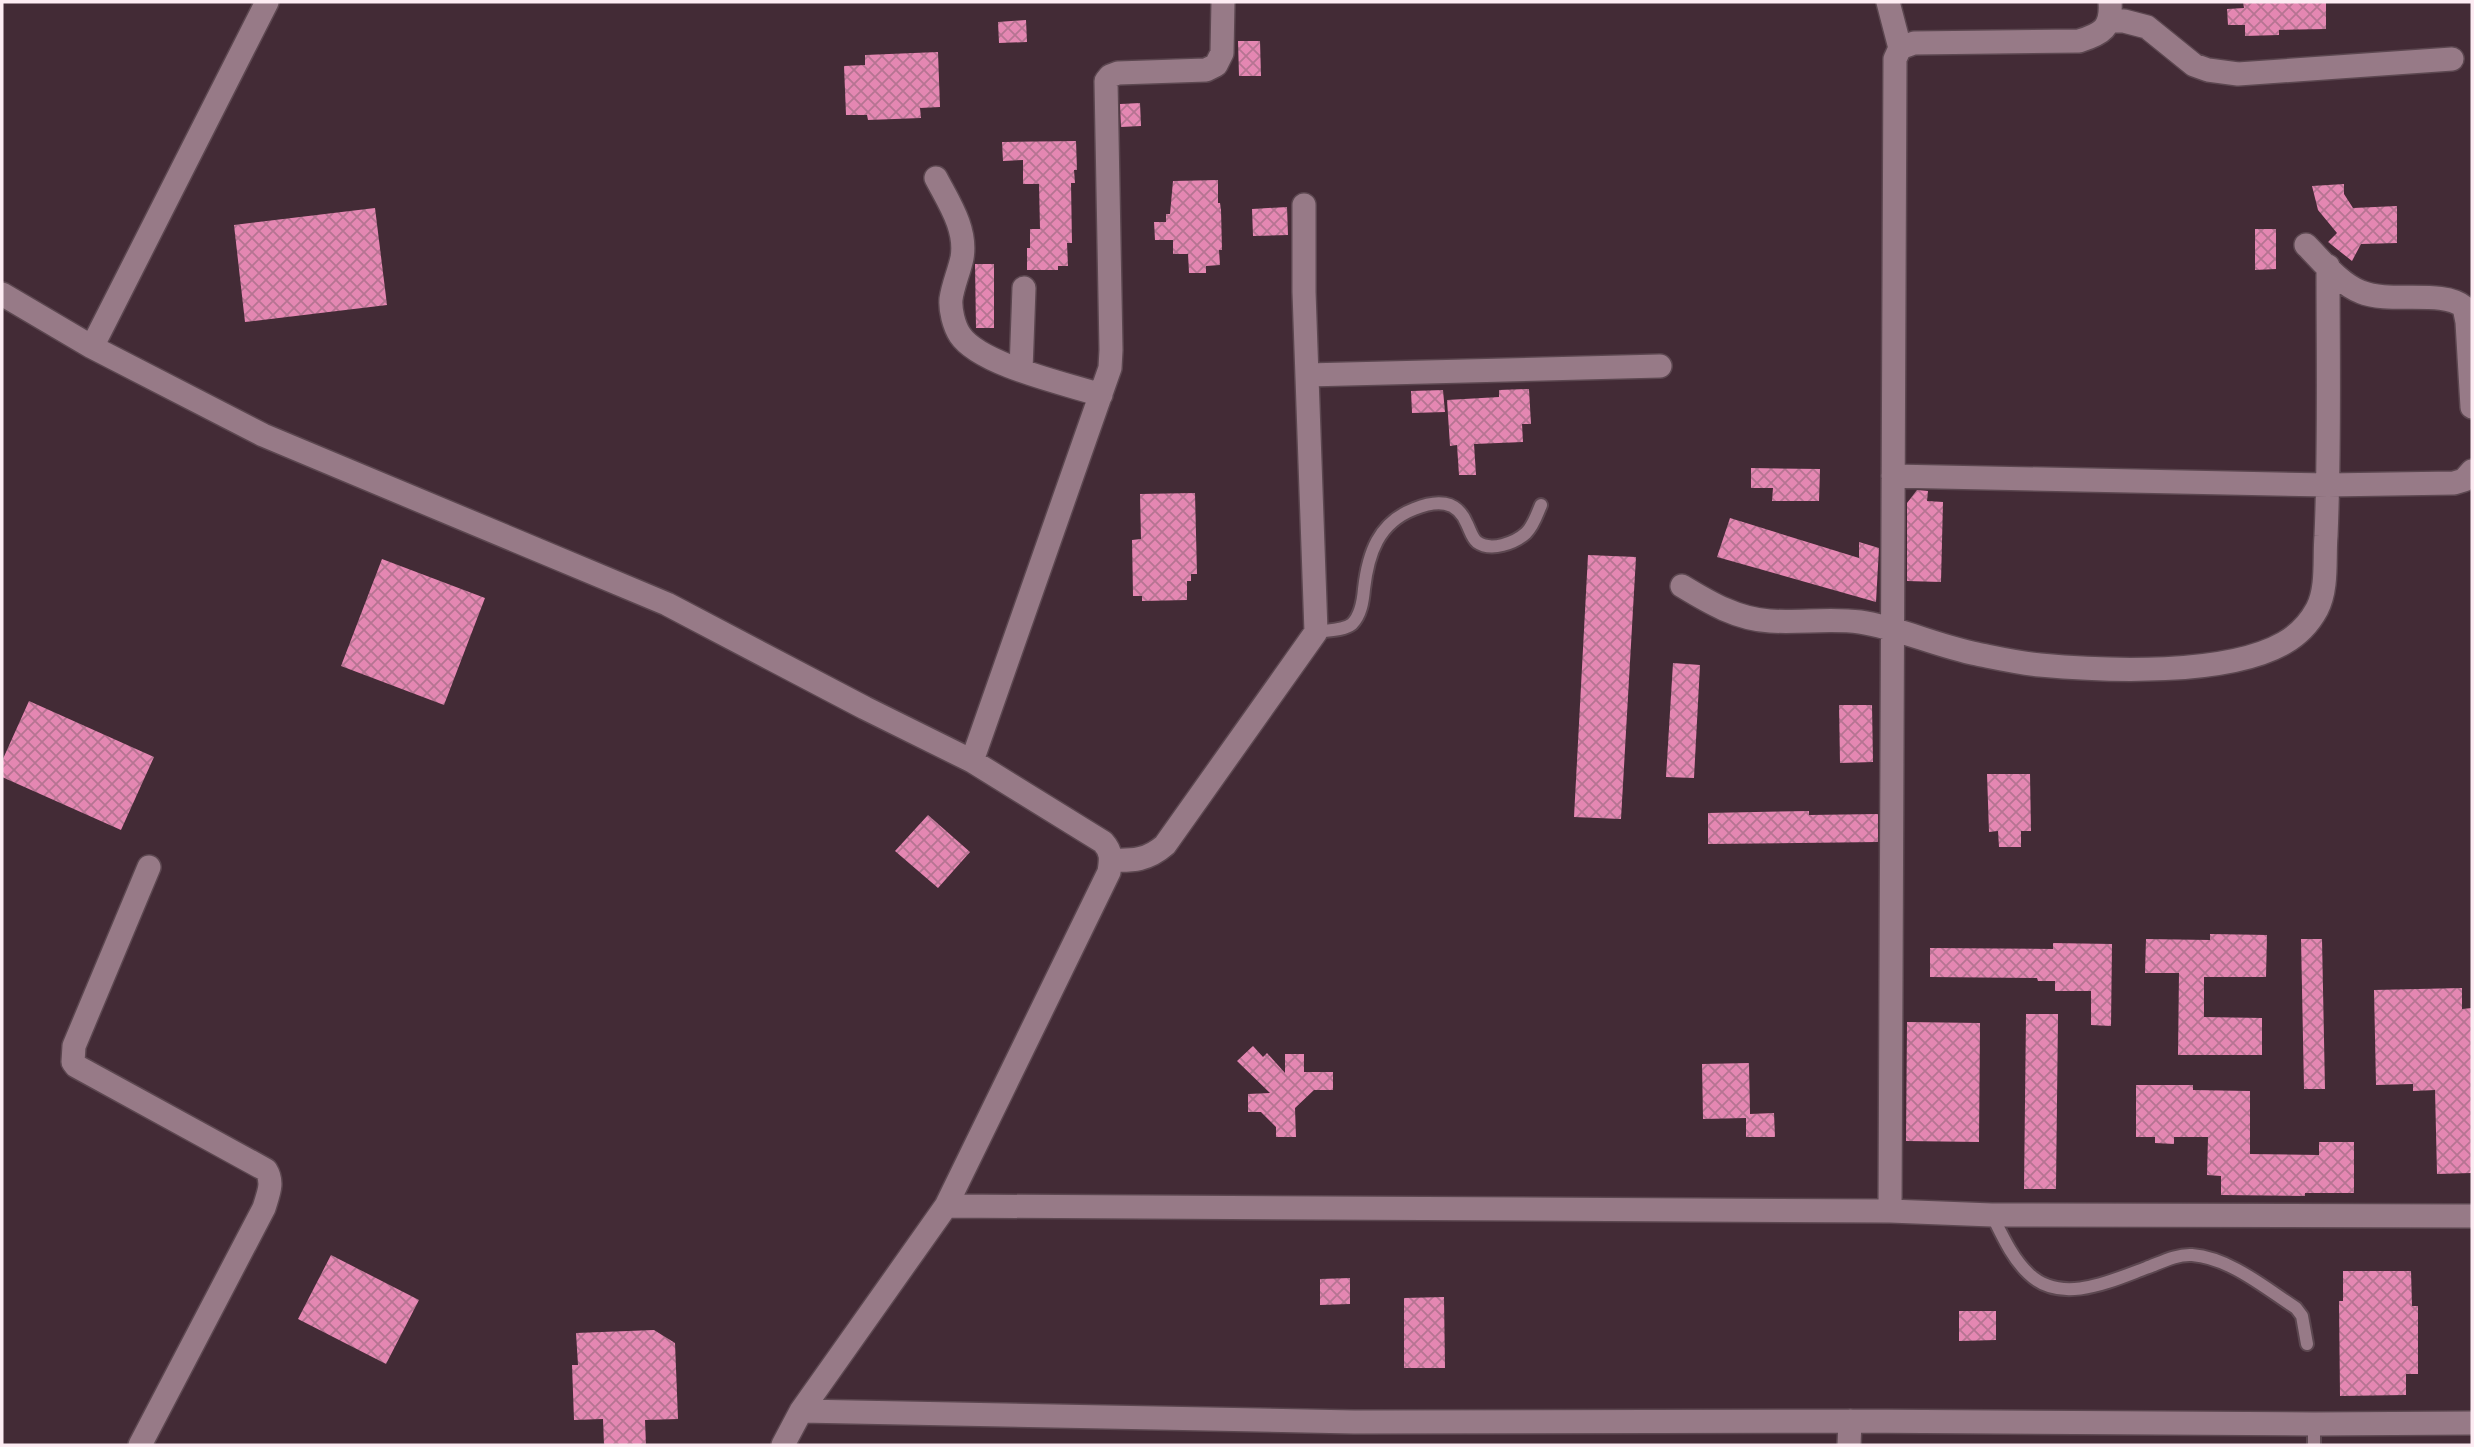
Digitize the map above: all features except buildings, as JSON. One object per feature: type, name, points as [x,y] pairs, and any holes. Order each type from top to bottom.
[{"type":"street","points":[[92,347],[267,2]]},
{"type":"street","points":[[972,761],[1110,368],[1106,81],[1118,73],[1206,70],[1216,65],[1222,53],[1223,2]]},
{"type":"street","points":[[1888,2],[1900,48],[1895,59],[1890,1211]]},
{"type":"street","points":[[1900,48],[1914,43],[2079,41],[2102,32],[2110,11],[2124,21],[2147,27],[2194,65],[2222,73],[2452,59]]},
{"type":"street","points":[[936,178],[960,225],[963,242],[962,258],[951,299],[954,322],[960,335],[981,352],[1021,370],[1101,395]]},
{"type":"street","points":[[1111,860],[1130,861],[1145,858],[1165,845],[1316,632],[1304,205]]},
{"type":"street","points":[[2306,245],[2353,289],[2364,294],[2451,299],[2463,307],[2468,321],[2472,407]]},
{"type":"street","points":[[1682,586],[1726,611],[1751,618],[1768,621],[1843,621],[1891,629],[1973,653],[2038,665],[2122,669],[2205,665],[2254,655],[2287,641],[2306,625],[2318,607],[2323,589],[2328,485],[2328,266]]},
{"type":"street","points":[[1021,370],[1024,288]]},
{"type":"street","points":[[2,294],[92,347],[263,435],[570,561],[667,604],[972,761],[1103,842],[1109,849],[1109,872],[946,1206],[801,1411],[783,1445]]},
{"type":"street","points":[[1307,375],[1660,366]]},
{"type":"street","points":[[1894,476],[2328,485],[2454,483],[2464,480],[2472,471]]},
{"type":"street","points":[[140,1445],[264,1208],[271,1187],[270,1176],[266,1170],[73,1062],[74,1046],[149,867]]},
{"type":"street","points":[[946,1206],[1890,1211],[1992,1215],[2472,1216]]},
{"type":"street","points":[[801,1411],[1355,1434],[1850,1421],[2314,1435],[2472,1423]]},
{"type":"street","points":[[1849,1445],[1850,1421]]},
{"type":"lane","points":[[1316,632],[1343,628],[1355,620],[1363,601],[1373,545],[1385,527],[1399,516],[1427,505],[1443,503],[1455,507],[1463,515],[1478,543],[1496,546],[1516,540],[1527,533],[1535,522],[1541,505]]},
{"type":"lane","points":[[1992,1215],[2019,1264],[2038,1282],[2063,1288],[2087,1288],[2179,1256],[2201,1256],[2235,1269],[2296,1308],[2302,1315],[2307,1344]]}]
